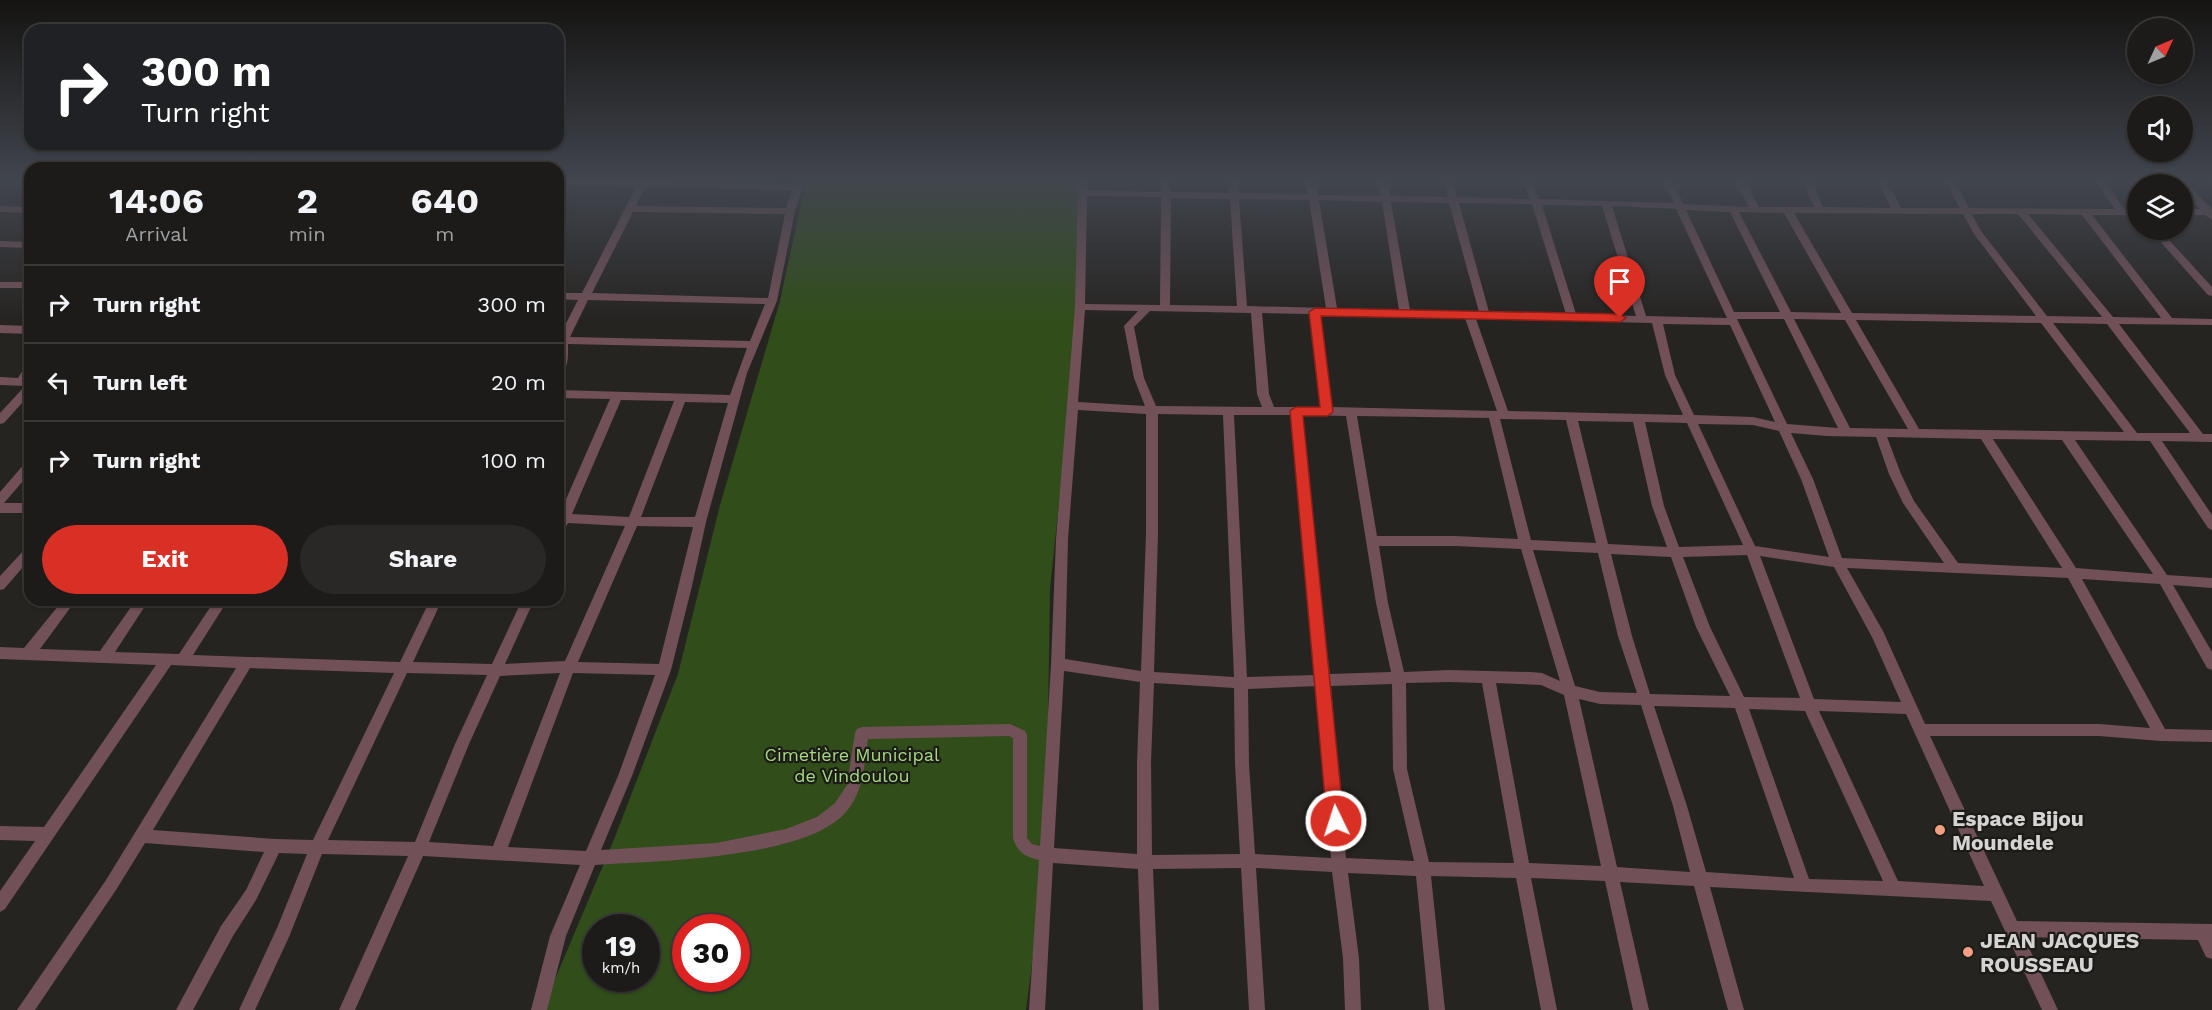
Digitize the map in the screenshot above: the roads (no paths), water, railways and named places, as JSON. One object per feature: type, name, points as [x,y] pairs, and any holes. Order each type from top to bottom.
[{"type":"street","points":[[564,338],[619,228]]},
{"type":"street","points":[[539,1010],[558,936],[664,670],[700,522],[735,399],[753,345],[772,300],[787,228]]},
{"type":"street","points":[[1037,1010],[1058,664],[1062,538],[1080,307],[1082,228]]},
{"type":"street","points":[[1165,309],[1166,228]]},
{"type":"street","points":[[1236,228],[1242,309]]},
{"type":"street","points":[[1319,228],[1332,311]]},
{"type":"street","points":[[1392,228],[1406,313]]},
{"type":"street","points":[[1461,228],[1485,315]]},
{"type":"street","points":[[1544,228],[1572,317]]},
{"type":"street","points":[[1614,228],[1642,319]]},
{"type":"street","points":[[1691,228],[1807,479],[1838,563],[1878,635],[2050,1010]]},
{"type":"street","points":[[1742,228],[1846,432]]},
{"type":"street","points":[[1796,228],[1915,432]]},
{"type":"street","points":[[1975,228],[2135,438]]},
{"type":"street","points":[[2034,228],[2206,438]]},
{"type":"street","points":[[2097,228],[2169,321]]},
{"type":"street","points":[[2163,240],[2212,293]]},
{"type":"street","points":[[0,244],[24,245]]},
{"type":"street","points":[[0,285],[24,285]]},
{"type":"street","points":[[564,299],[772,300]]},
{"type":"street","points":[[1080,307],[1469,314],[1657,321],[1785,315],[2212,322]]},
{"type":"street","points":[[1146,309],[1129,326],[1139,378],[1152,410],[1152,534],[1145,677],[1145,862],[1150,1010]]},
{"type":"street","points":[[1256,309],[1263,394],[1270,412]]},
{"type":"street","points":[[1315,312],[1327,412]]},
{"type":"street","points":[[1469,314],[1499,416],[1526,546],[1570,691],[1641,1010]]},
{"type":"street","points":[[1657,321],[1670,375],[1751,550],[1810,706],[1894,890]]},
{"type":"street","points":[[0,329],[24,330]]},
{"type":"street","points":[[564,340],[753,345]]},
{"type":"street","points":[[0,381],[24,384]]},
{"type":"street","points":[[0,420],[24,388]]},
{"type":"street","points":[[564,394],[735,399]]},
{"type":"street","points":[[564,512],[618,395]]},
{"type":"street","points":[[498,853],[569,667],[633,522],[682,396]]},
{"type":"street","points":[[1072,406],[1152,410],[1691,419],[1753,421],[1784,428],[1846,432],[2206,438]]},
{"type":"street","points":[[1228,410],[1241,683],[1242,764],[1250,861],[1252,955],[1257,1010]]},
{"type":"street","points":[[1296,411],[1310,566],[1324,680],[1339,864],[1351,958],[1353,1010]]},
{"type":"street","points":[[1351,413],[1382,603],[1399,678],[1400,769],[1424,869],[1437,1010]]},
{"type":"street","points":[[1570,417],[1624,636],[1647,699],[1701,879],[1736,1010]]},
{"type":"street","points":[[1638,418],[1658,506],[1704,627],[1741,705],[1804,886]]},
{"type":"street","points":[[1880,433],[1906,496],[1920,521],[1955,569]]},
{"type":"street","points":[[1984,434],[2072,573],[2161,735]]},
{"type":"street","points":[[2065,435],[2163,579],[2212,664]]},
{"type":"street","points":[[2154,438],[2212,525]]},
{"type":"street","points":[[0,500],[24,472]]},
{"type":"street","points":[[0,508],[24,508]]},
{"type":"street","points":[[564,518],[633,522],[700,522]]},
{"type":"street","points":[[1373,541],[1455,541],[1676,552],[1751,550],[1838,563],[2072,573],[2212,583]]},
{"type":"street","points":[[0,585],[24,564]]},
{"type":"street","points":[[27,655],[65,606]]},
{"type":"street","points":[[102,658],[139,606]]},
{"type":"street","points":[[182,661],[218,606]]},
{"type":"street","points":[[247,1010],[283,932],[317,847],[433,606]]},
{"type":"street","points":[[347,1010],[419,849],[462,744],[525,606]]},
{"type":"street","points":[[1,655],[497,670],[569,667],[664,670]]},
{"type":"street","points":[[0,904],[167,660]]},
{"type":"street","points":[[25,1010],[111,885],[246,663]]},
{"type":"street","points":[[1058,664],[1145,677],[1241,683],[1399,678],[1542,679],[1570,691],[1600,698],[1741,705],[1911,708]]},
{"type":"street","points":[[1488,677],[1501,766],[1524,870],[1549,1010]]},
{"type":"street","points":[[140,837],[275,846],[419,849],[591,858],[716,850],[786,836],[822,822],[840,808],[854,787],[862,733],[1010,730],[1020,735],[1020,838],[1023,846],[1028,850],[1046,855],[1145,862],[1250,861],[1424,869],[1524,870],[1996,894]]},
{"type":"street","points":[[1921,730],[2100,730],[2212,736]]},
{"type":"street","points":[[0,833],[49,834]]},
{"type":"street","points":[[184,1010],[227,931],[251,895],[275,846]]},
{"type":"street","points":[[2012,929],[2207,932],[2212,951]]},
{"type":"place","name":"Espace Bijou Moundele","points":[[1940,830]]},
{"type":"place","name":"JEAN JACQUES ROUSSEAU","points":[[1968,952]]},
{"type":"park label","name":"Cimetière Municipal de Vindoulou","points":[[852,764]]}]
